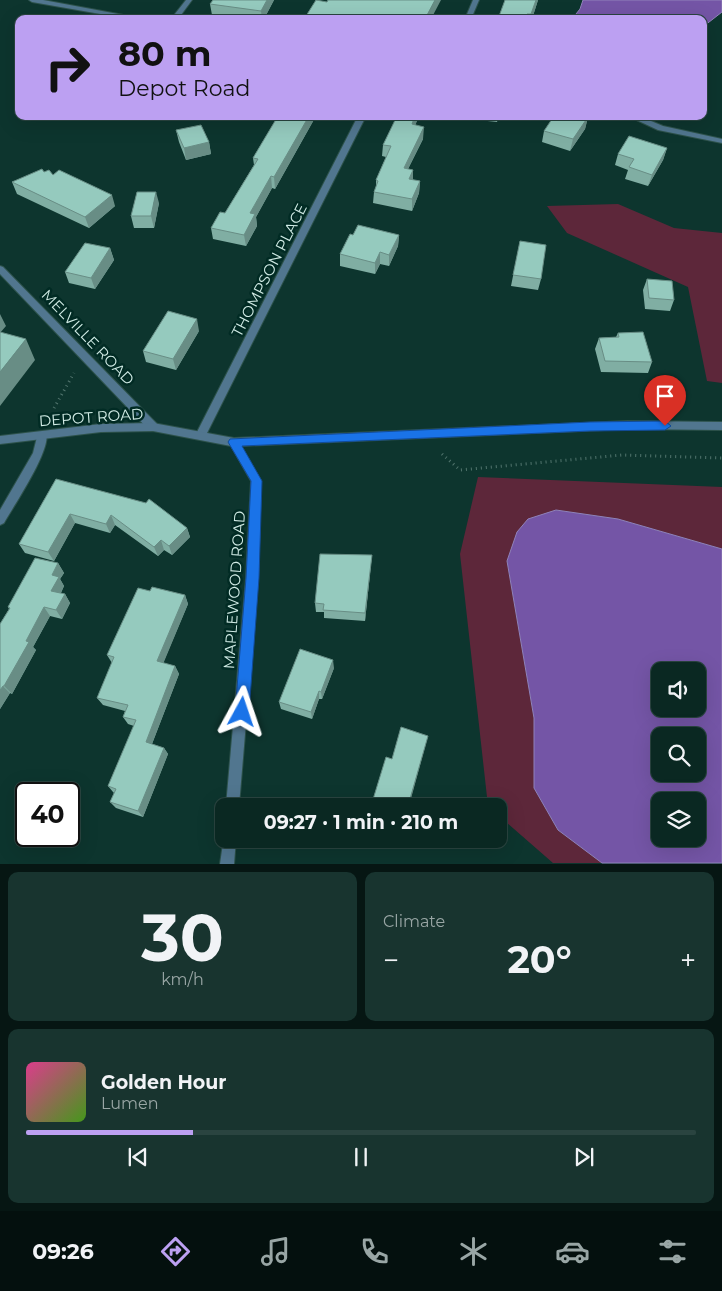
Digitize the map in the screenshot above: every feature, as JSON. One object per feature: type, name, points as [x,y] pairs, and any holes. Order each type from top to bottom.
[{"type":"street","points":[[32,0],[119,15]]},
{"type":"street","points":[[177,15],[189,0]]},
{"type":"street","points":[[470,15],[476,0]]},
{"type":"street","name":"THOMPSON PLACE","points":[[200,436],[360,120]]},
{"type":"street","points":[[642,120],[661,128],[722,141]]},
{"type":"street","name":"MELVILLE ROAD","points":[[0,268],[153,427]]},
{"type":"street","name":"DEPOT ROAD","points":[[0,440],[101,428],[153,427],[234,442],[628,426],[722,426]]},
{"type":"street","points":[[0,520],[38,454],[42,436]]},
{"type":"street","name":"MAPLEWOOD ROAD","points":[[233,798],[252,578],[256,481],[234,442]]},
{"type":"street","points":[[227,864],[228,848]]},
{"type":"path","points":[[54,408],[74,373]]},
{"type":"path","points":[[442,454],[460,470],[622,455],[722,458]]},
{"type":"shaded area","points":[[583,0],[722,0],[722,12],[707,24],[707,15],[575,15]]},
{"type":"shaded area","points":[[618,204],[674,228],[722,233],[722,383],[707,381],[688,287],[567,233],[547,206]]},
{"type":"shaded area","points":[[478,477],[722,487],[722,549],[618,519],[556,510],[507,561],[534,718],[534,788],[558,830],[602,863],[553,863],[507,823],[507,798],[487,798],[460,554]]},
{"type":"shaded area","points":[[556,510],[618,519],[722,549],[722,863],[602,863],[558,830],[534,788],[534,718],[507,561],[517,532],[528,519]]},
{"type":"building","points":[[213,0],[267,0],[261,11],[210,4]]},
{"type":"building","points":[[316,0],[327,2],[328,0],[435,0],[427,15],[307,15]]},
{"type":"building","points":[[505,0],[536,0],[531,14],[499,15]]},
{"type":"building","points":[[276,120],[307,120],[274,177],[271,176],[250,213],[255,214],[244,235],[211,228],[220,212],[225,213],[258,159],[253,158]]},
{"type":"building","points":[[395,120],[414,120],[412,124],[424,127],[404,168],[413,170],[409,179],[420,181],[412,199],[374,192],[378,181],[376,180],[391,146],[383,145]]},
{"type":"building","points":[[551,120],[586,120],[573,139],[544,131]]},
{"type":"building","points":[[201,125],[209,142],[184,148],[176,130]]},
{"type":"building","points":[[629,136],[667,148],[652,175],[629,167],[634,159],[618,154]]},
{"type":"building","points":[[42,169],[44,172],[49,170],[53,175],[59,170],[112,195],[85,217],[12,182]]},
{"type":"building","points":[[137,192],[156,192],[151,216],[131,216]]},
{"type":"building","points":[[358,225],[399,235],[389,255],[380,252],[375,263],[340,254],[350,234],[353,235]]},
{"type":"building","points":[[520,241],[546,245],[541,279],[513,275]]},
{"type":"building","points":[[85,243],[110,248],[91,278],[65,272]]},
{"type":"building","points":[[647,279],[672,281],[674,300],[649,298]]},
{"type":"building","points":[[168,311],[197,319],[173,359],[143,351]]},
{"type":"building","points":[[0,332],[26,339],[0,372]]},
{"type":"building","points":[[643,332],[652,362],[605,361],[599,338],[619,337],[618,333]]},
{"type":"building","points":[[56,479],[146,503],[149,499],[187,528],[169,546],[161,540],[154,547],[111,515],[106,524],[70,514],[48,552],[19,544]]},
{"type":"building","points":[[320,554],[372,555],[365,613],[323,610],[324,604],[315,603]]},
{"type":"building","points":[[35,558],[58,563],[52,575],[59,577],[51,591],[65,594],[56,610],[44,607],[26,641],[29,642],[0,690],[0,624]]},
{"type":"building","points":[[152,587],[185,595],[157,661],[175,666],[146,742],[164,748],[138,811],[110,802],[116,789],[108,786],[136,720],[123,717],[128,705],[97,698],[114,657],[107,655],[138,588],[150,591]]},
{"type":"building","points":[[300,649],[333,660],[311,712],[279,702]]},
{"type":"building","points":[[401,727],[428,736],[410,798],[373,798],[386,757],[392,759]]},
{"type":"route","points":[[242,712],[252,578],[256,481],[234,442],[590,427],[665,426]]}]
